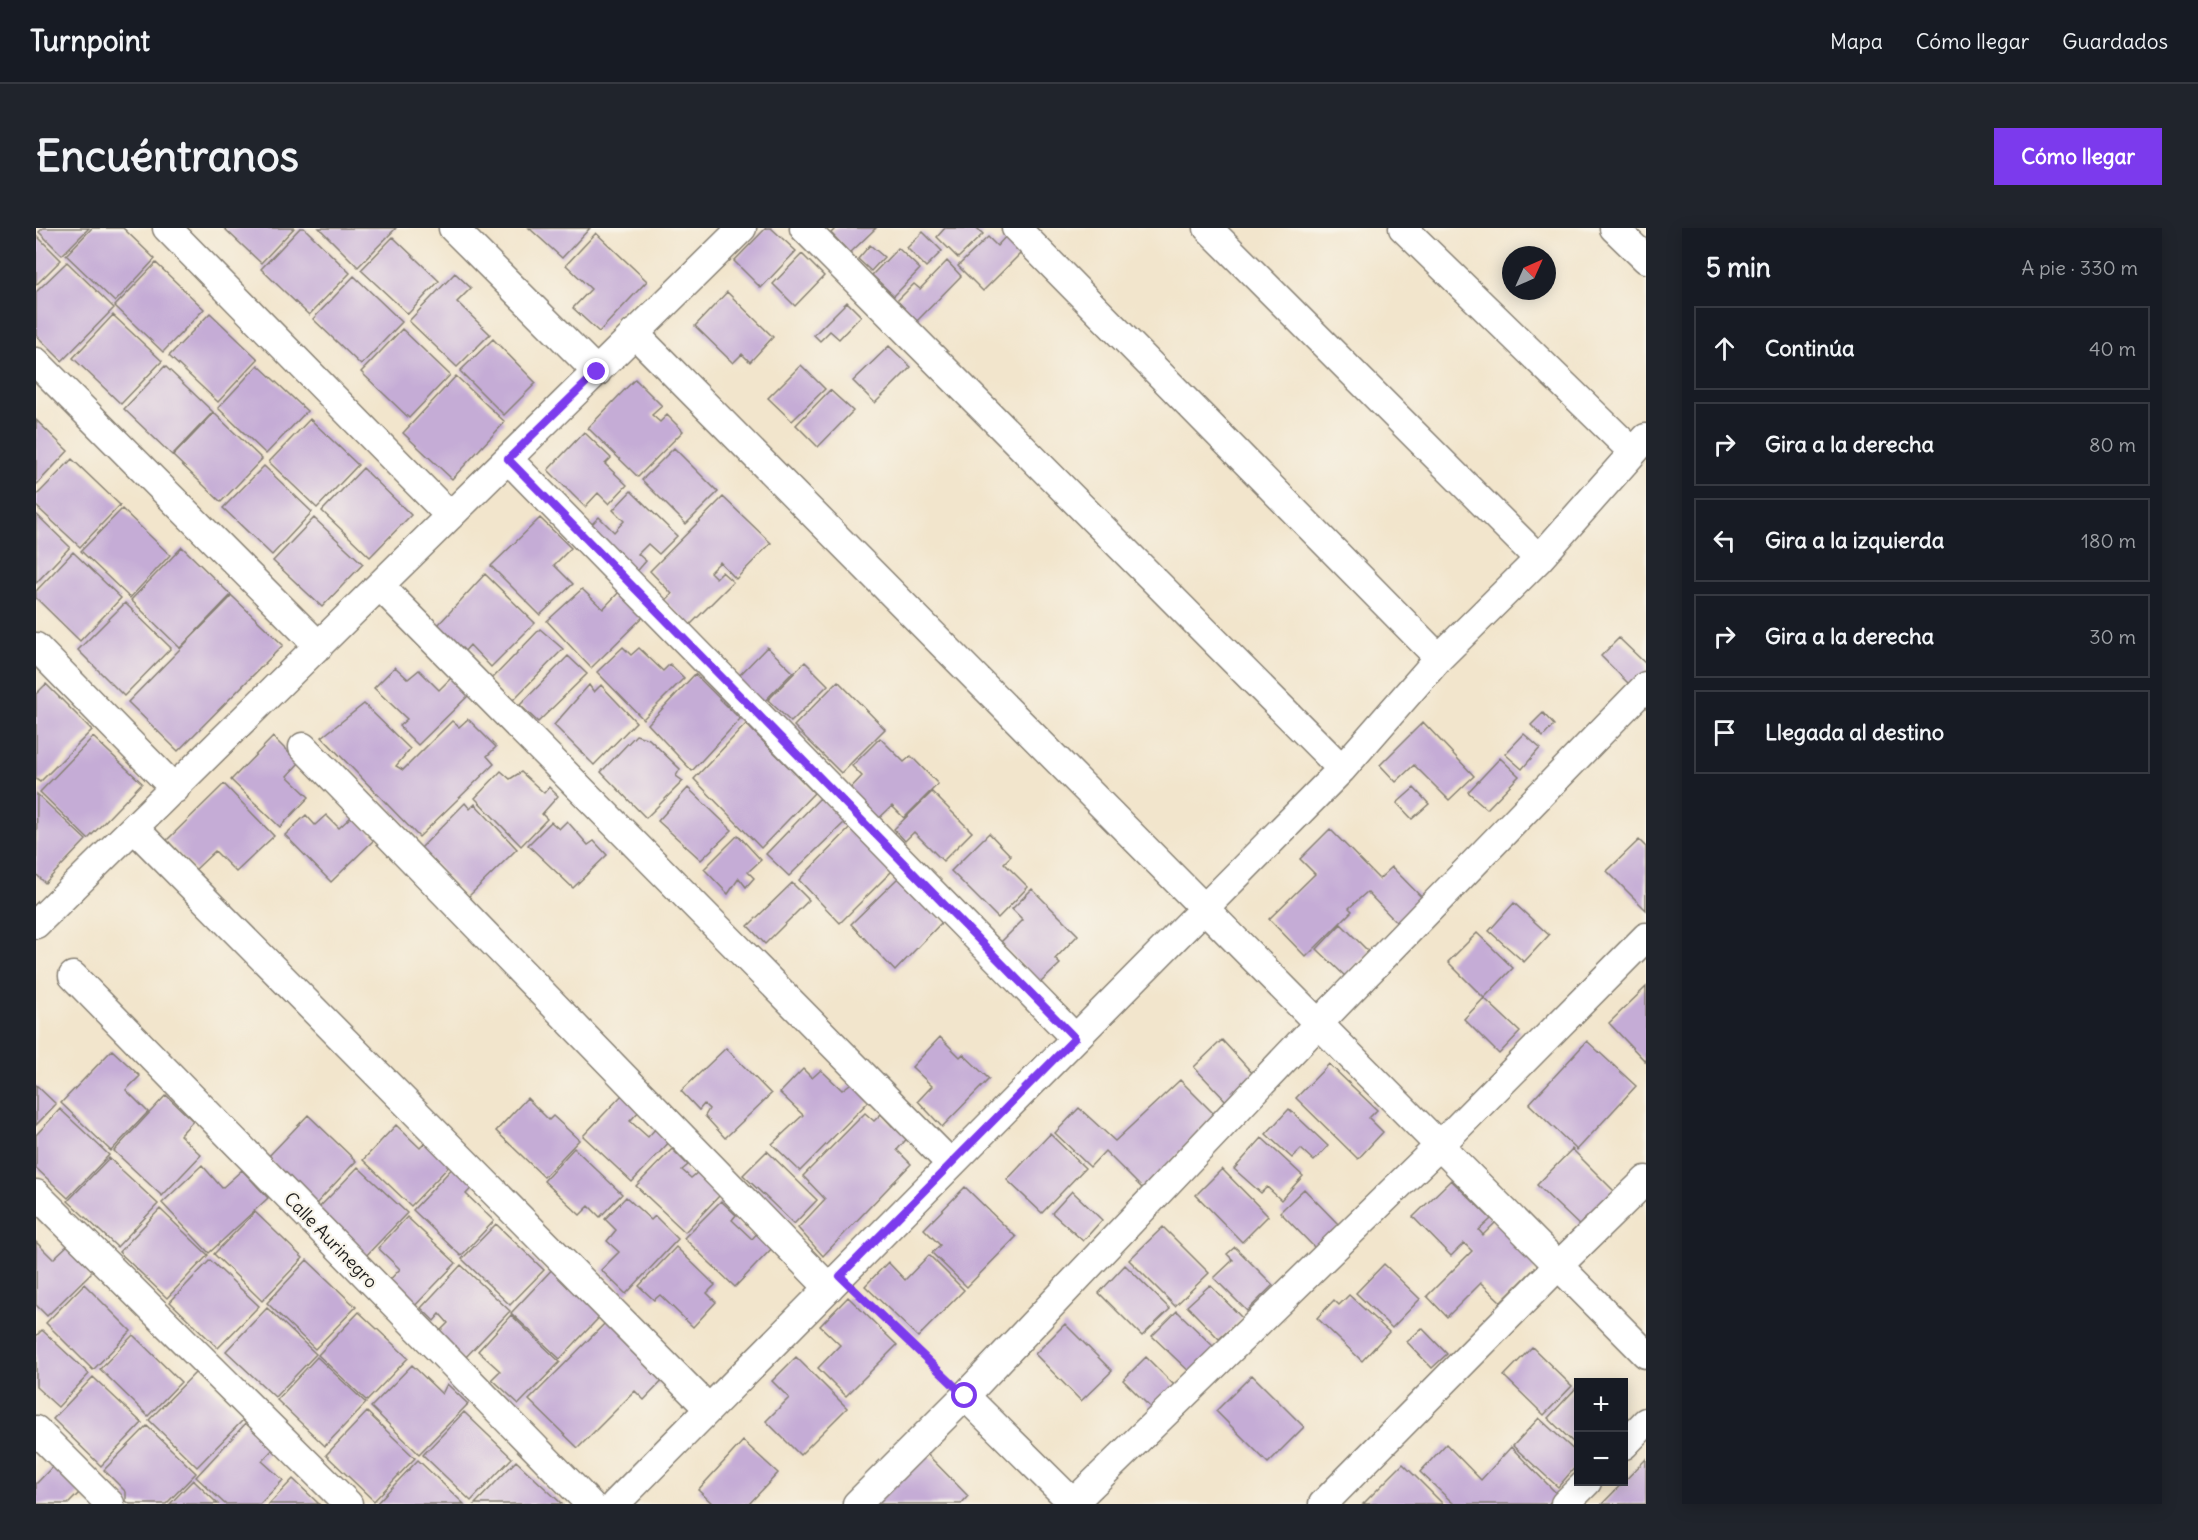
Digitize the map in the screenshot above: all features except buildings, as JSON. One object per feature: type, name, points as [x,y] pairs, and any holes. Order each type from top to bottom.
[{"type":"street","points":[[167,228],[450,516]]},
{"type":"street","points":[[453,228],[597,372]]},
{"type":"street","points":[[36,924],[135,829],[742,228]]},
{"type":"street","points":[[804,228],[1342,769]]},
{"type":"street","points":[[1017,228],[1439,658]]},
{"type":"street","points":[[1208,228],[1539,560]]},
{"type":"street","points":[[615,1504],[1342,769],[1439,658],[1539,560],[1639,445],[1403,228]]},
{"type":"street","points":[[1614,228],[1646,259]]},
{"type":"street","points":[[634,333],[1646,1354]]},
{"type":"street","points":[[36,362],[319,646]]},
{"type":"street","points":[[508,459],[1075,1038]]},
{"type":"street","points":[[380,586],[951,1164]]},
{"type":"street","points":[[36,647],[175,789]]},
{"type":"street","points":[[857,1504],[965,1396],[1318,1024],[1646,687]]},
{"type":"street","points":[[303,747],[834,1282]]},
{"type":"street","points":[[135,829],[709,1409]]},
{"type":"street","points":[[965,1396],[1073,1504],[1439,1146],[1646,937]]},
{"type":"street","name":"Calle Aurinegro","points":[[73,976],[590,1504]]},
{"type":"street","points":[[1323,1504],[1646,1180]]},
{"type":"street","points":[[36,1194],[348,1504]]},
{"type":"street","points":[[1628,1440],[1646,1422]]},
{"type":"street","points":[[36,1430],[110,1504]]},
{"type":"street","points":[[1565,1504],[1583,1486]]},
{"type":"path","points":[[834,1282],[965,1396]]},
{"type":"route","points":[[597,372],[508,459],[1075,1038],[840,1276],[965,1396]]}]
